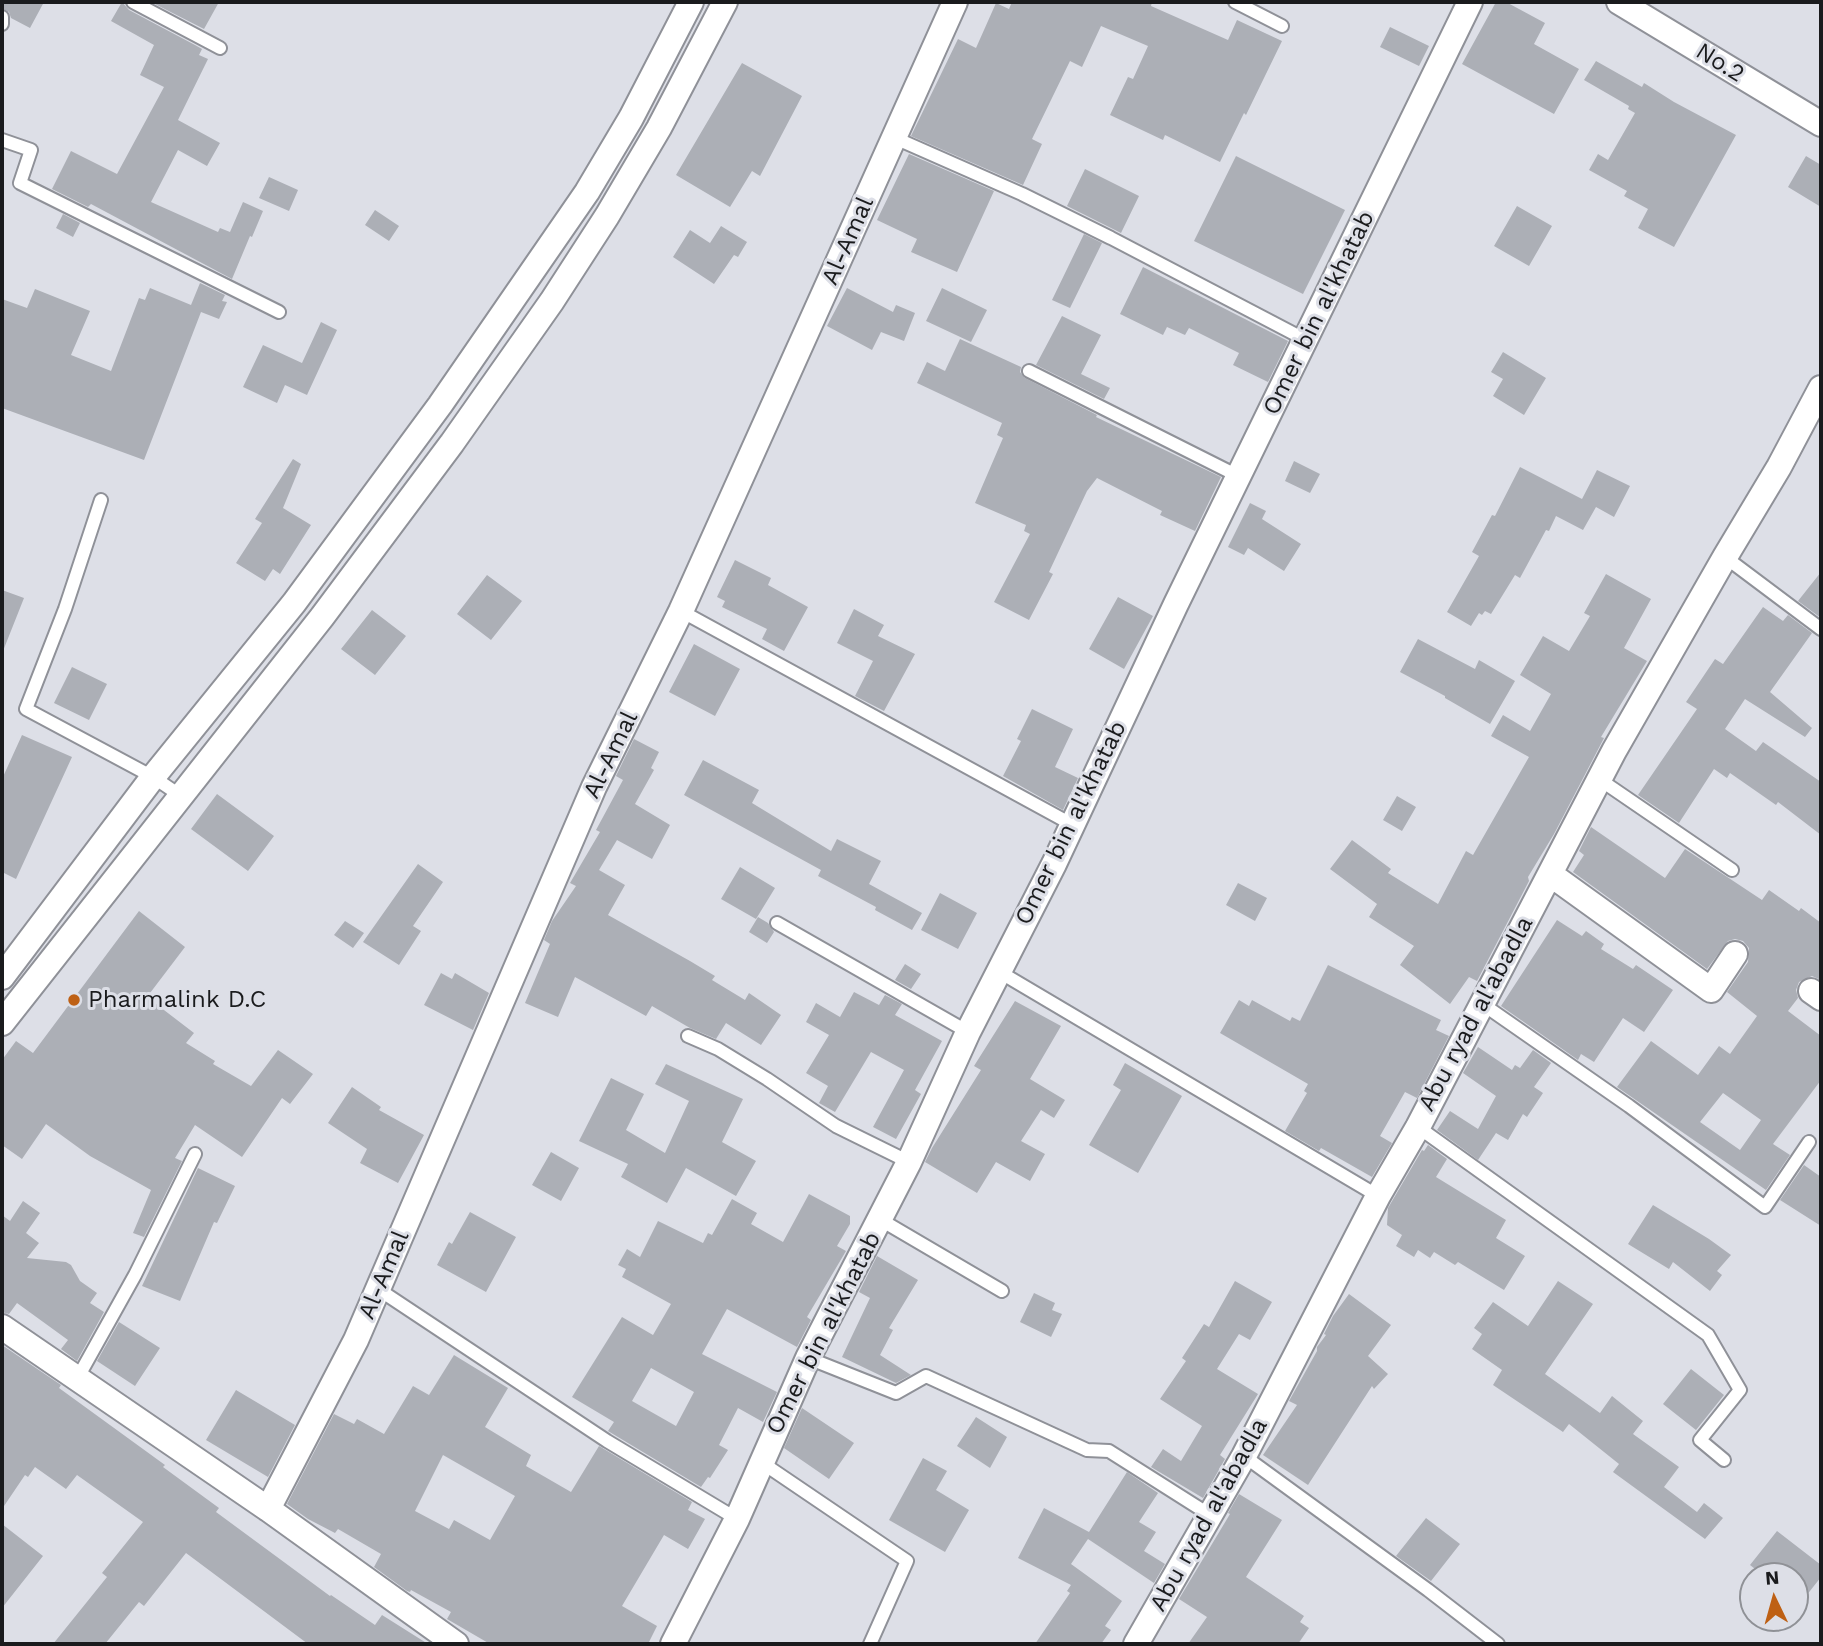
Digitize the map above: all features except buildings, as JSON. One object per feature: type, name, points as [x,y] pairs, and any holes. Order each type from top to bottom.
[{"type":"street","points":[[2,977],[153,777],[294,603],[440,405],[587,191],[631,118],[691,2]]},
{"type":"street","points":[[2,1023],[322,617],[444,454],[607,216],[659,128],[725,2]]},
{"type":"street","name":"Al-Amal","points":[[268,1509],[356,1340],[594,787],[681,611],[955,2]]},
{"type":"street","name":"Omer bin al'khatab","points":[[673,1644],[737,1519],[808,1358],[881,1220],[968,1032],[1073,825],[1238,476],[1470,2]]},
{"type":"street","name":"No.2","points":[[1619,2],[1821,124]]},
{"type":"street","name":"Abu ryad al'abadla","points":[[1136,1644],[1244,1456],[1599,779],[1725,557],[1780,467],[1821,388]]},
{"type":"street","points":[[1549,874],[1711,989],[1735,954]]},
{"type":"street","points":[[2,1327],[268,1509],[456,1644]]},
{"type":"lane","points":[[133,2],[220,48]]},
{"type":"lane","points":[[1235,2],[1282,26]]},
{"type":"lane","points":[[2,17],[2,24]]},
{"type":"lane","points":[[895,138],[1100,232],[1306,340]]},
{"type":"lane","points":[[2,139],[31,150],[20,183],[279,312]]},
{"type":"lane","points":[[1029,371],[1238,476]]},
{"type":"lane","points":[[101,500],[65,609],[26,709],[153,777],[181,796]]},
{"type":"lane","points":[[1725,557],[1821,629]]},
{"type":"lane","points":[[681,611],[1073,825]]},
{"type":"lane","points":[[1599,779],[1731,870]]},
{"type":"lane","points":[[777,923],[968,1032]]},
{"type":"lane","points":[[998,971],[1378,1196]]},
{"type":"lane","points":[[1481,1003],[1765,1207],[1810,1142]]},
{"type":"lane","points":[[688,1036],[718,1049],[836,1126],[909,1162]]},
{"type":"lane","points":[[1418,1126],[1708,1335],[1740,1390],[1700,1440],[1724,1460]]},
{"type":"lane","points":[[77,1379],[135,1275],[195,1154]]},
{"type":"lane","points":[[881,1220],[1002,1291]]},
{"type":"lane","points":[[379,1289],[607,1441],[737,1519]]},
{"type":"lane","points":[[808,1358],[896,1393],[926,1376],[1087,1450],[1109,1451],[1210,1515]]},
{"type":"lane","points":[[1244,1456],[1499,1644]]},
{"type":"lane","points":[[761,1462],[907,1561],[870,1644]]},
{"type":"place","name":"Pharmalink D.C","points":[[74,1000]]}]
